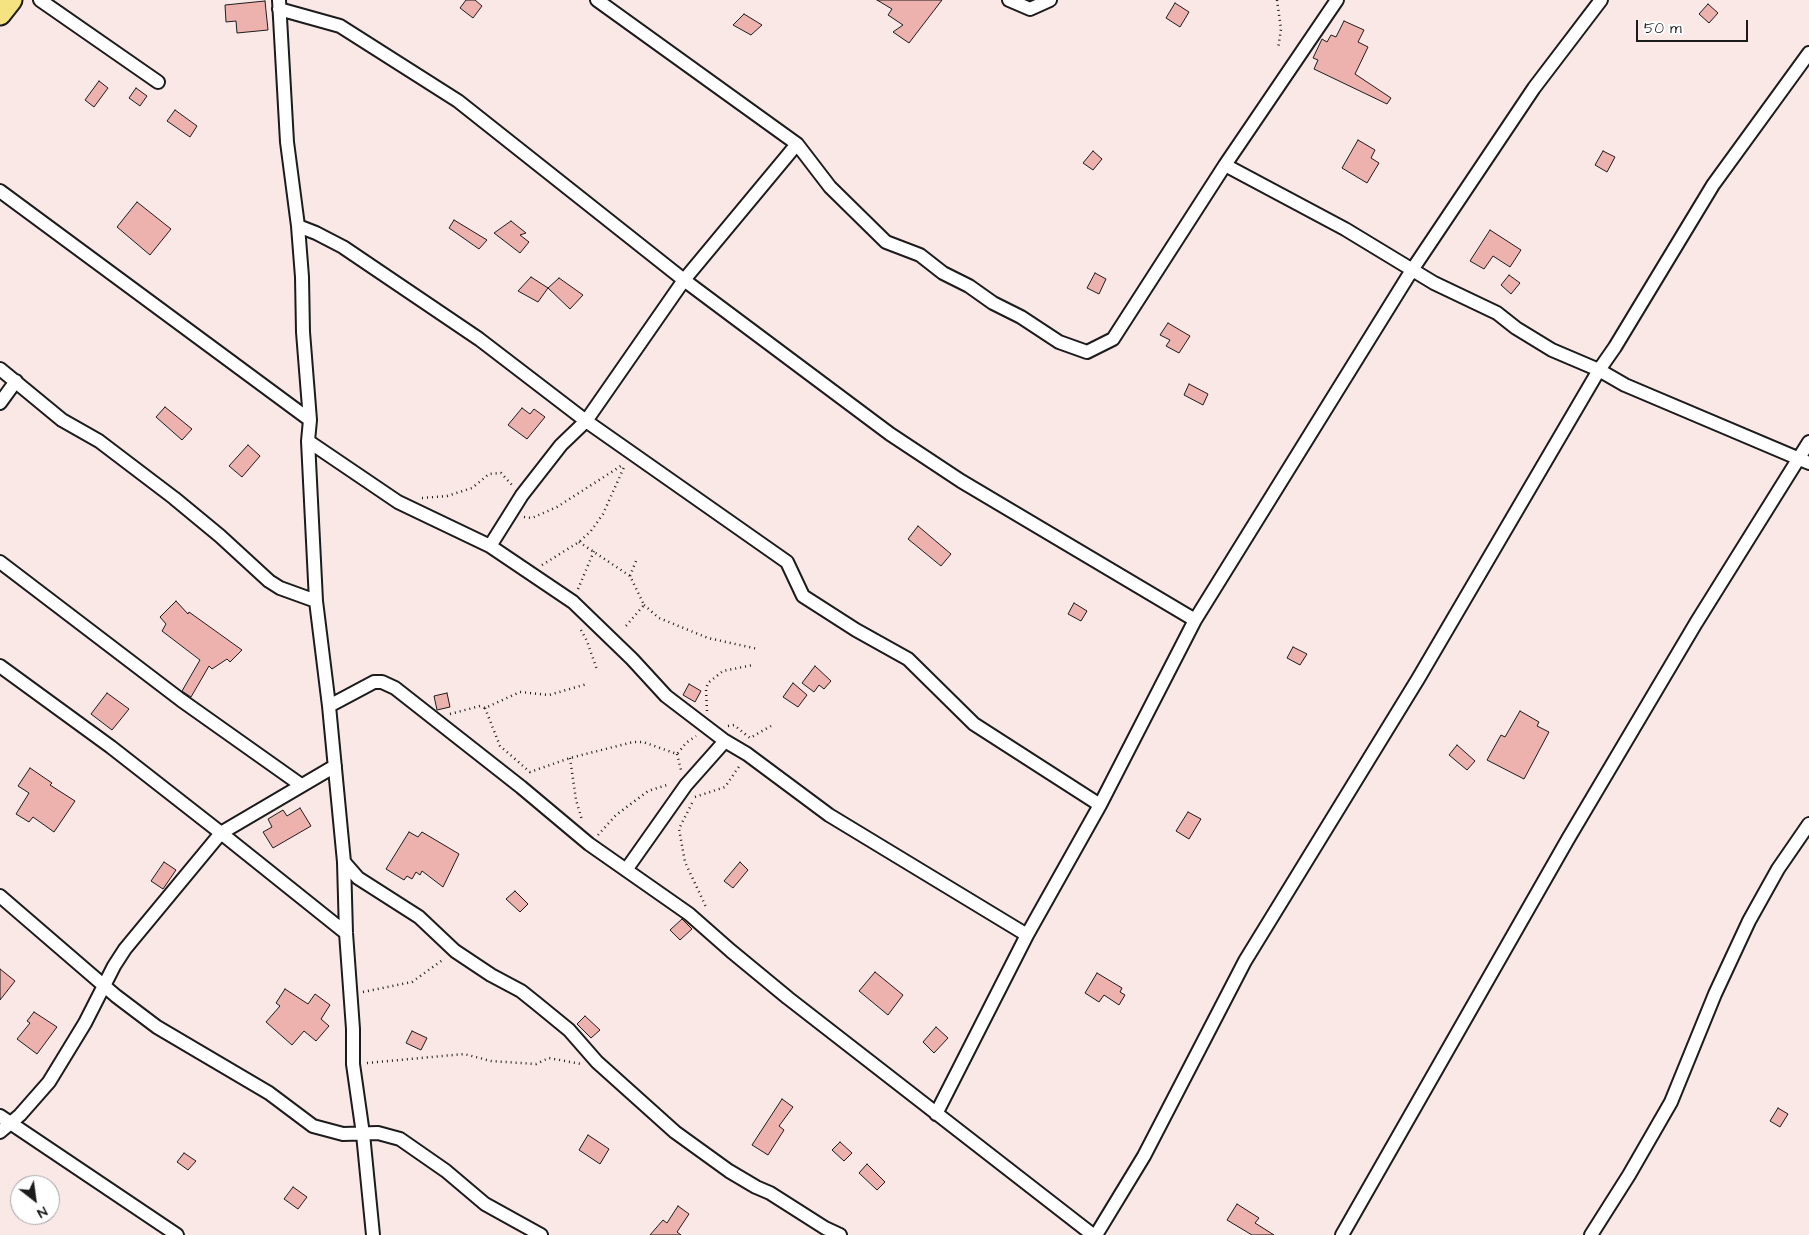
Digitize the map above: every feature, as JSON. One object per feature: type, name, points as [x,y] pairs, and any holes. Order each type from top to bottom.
[{"type":"highway","points":[[0,14],[10,0]]},
{"type":"street","points":[[40,0],[158,82]]},
{"type":"street","points":[[597,0],[797,144],[830,187],[886,242],[920,255],[943,273],[969,286],[993,303],[1020,317],[1059,342],[1087,352],[1113,339],[1225,165],[1337,0]]},
{"type":"street","points":[[1009,0],[1030,9],[1050,0]]},
{"type":"street","points":[[936,1114],[1027,935],[1100,805],[1195,620],[1412,270],[1534,88],[1601,0]]},
{"type":"street","points":[[373,1235],[363,1134],[353,1064],[353,1029],[346,933],[344,862],[329,706],[316,601],[308,441],[310,420],[298,226],[287,142],[279,5],[340,26],[458,101],[684,280],[890,434],[961,481],[1195,620]]},
{"type":"street","points":[[329,706],[367,685],[382,682],[395,688],[521,787],[589,844],[690,914],[788,998],[1094,1235],[1144,1156],[1245,961],[1418,679],[1599,370],[1615,347],[1713,185],[1809,53]]},
{"type":"street","points":[[490,546],[522,495],[561,445],[586,421],[684,280],[797,144]]},
{"type":"street","points":[[1225,165],[1345,229],[1412,270],[1497,313],[1516,328],[1552,350],[1599,370],[1625,385],[1804,461]]},
{"type":"street","points":[[0,190],[310,420]]},
{"type":"street","points":[[298,226],[343,247],[479,339],[586,421],[787,562],[803,596],[856,630],[908,658],[974,724],[1100,805]]},
{"type":"street","points":[[0,369],[62,420],[99,441],[174,498],[220,536],[269,581],[280,588],[316,601]]},
{"type":"street","points":[[0,403],[16,381]]},
{"type":"street","points":[[308,441],[398,502],[490,546],[573,602],[632,659],[666,696],[725,741],[747,754],[829,815],[1027,935]]},
{"type":"street","points":[[1342,1235],[1572,831],[1696,623],[1804,461],[1809,442]]},
{"type":"street","points":[[0,562],[180,700],[301,785]]},
{"type":"street","points":[[0,666],[111,748],[346,933]]},
{"type":"street","points":[[626,870],[686,785],[725,741]]},
{"type":"street","points":[[0,1132],[11,1124],[49,1082],[89,1016],[125,949],[221,833],[335,766]]},
{"type":"street","points":[[1591,1235],[1629,1175],[1671,1102],[1715,994],[1749,921],[1778,869],[1809,824]]},
{"type":"street","points":[[344,862],[358,878],[419,917],[455,951],[491,975],[521,991],[569,1030],[597,1062],[675,1132],[721,1166],[840,1235]]},
{"type":"street","points":[[0,896],[104,985],[157,1027],[269,1093],[313,1126],[343,1134],[387,1134],[400,1139],[446,1171],[485,1204],[541,1235]]},
{"type":"street","points":[[0,1116],[177,1235]]},
{"type":"path","points":[[1276,0],[1281,29],[1278,49]]},
{"type":"path","points":[[505,524],[518,516],[532,518],[557,507],[626,463],[603,514],[591,531],[579,542],[529,573]]},
{"type":"path","points":[[398,502],[447,496],[472,488],[488,474],[501,473],[522,495]]},
{"type":"path","points":[[579,542],[630,576],[644,605],[659,618],[708,638],[758,649]]},
{"type":"path","points":[[630,576],[636,561]]},
{"type":"path","points":[[625,628],[644,605]]},
{"type":"path","points":[[708,727],[706,689],[708,682],[723,671],[753,665]]},
{"type":"path","points":[[432,718],[480,706],[486,708],[520,692],[549,695],[587,684]]},
{"type":"path","points":[[486,708],[500,746],[530,772],[570,758],[634,742],[643,742],[677,754]]},
{"type":"path","points":[[677,754],[686,743],[708,727],[734,726],[750,738],[753,745],[726,787],[695,797],[678,828],[685,862],[706,907]]},
{"type":"path","points":[[750,738],[771,726]]},
{"type":"path","points":[[677,754],[686,785],[695,797]]},
{"type":"path","points":[[570,758],[576,800],[589,844]]},
{"type":"path","points":[[589,844],[616,815],[648,791],[670,783],[686,785]]},
{"type":"path","points":[[351,994],[412,982],[455,951]]},
{"type":"path","points":[[353,1064],[464,1054],[491,1061],[536,1064],[549,1058],[588,1066],[597,1062]]},
{"type":"building","points":[[466,0],[475,0],[482,6],[473,18],[460,8]]},
{"type":"building","points":[[877,0],[942,0],[909,43],[893,32],[903,25],[888,15],[892,9]]},
{"type":"building","points":[[265,1],[268,30],[237,33],[236,21],[226,22],[225,5]]},
{"type":"building","points":[[1175,3],[1189,12],[1180,27],[1166,18]]},
{"type":"building","points":[[1708,4],[1718,13],[1709,23],[1699,14]]},
{"type":"building","points":[[744,14],[762,25],[751,35],[733,25]]},
{"type":"building","points":[[1344,21],[1364,30],[1358,42],[1368,47],[1355,74],[1391,98],[1387,104],[1314,69],[1318,60],[1313,58],[1322,39],[1327,42],[1331,35],[1336,37]]},
{"type":"building","points":[[99,81],[108,88],[94,107],[85,100]]},
{"type":"building","points":[[136,88],[147,96],[140,106],[129,98]]},
{"type":"building","points":[[175,110],[197,126],[190,137],[167,121]]},
{"type":"building","points":[[1358,140],[1375,150],[1371,158],[1379,163],[1367,183],[1342,168]]},
{"type":"building","points":[[1093,151],[1102,159],[1093,170],[1083,163]]},
{"type":"building","points":[[1603,151],[1615,157],[1607,172],[1595,165]]},
{"type":"building","points":[[137,202],[171,229],[150,255],[117,227]]},
{"type":"building","points":[[454,220],[487,240],[479,249],[449,228]]},
{"type":"building","points":[[511,221],[526,233],[520,235],[529,242],[520,253],[494,233]]},
{"type":"building","points":[[1490,230],[1521,250],[1510,267],[1493,256],[1484,269],[1470,261]]},
{"type":"building","points":[[1095,273],[1106,279],[1099,294],[1087,288]]},
{"type":"building","points":[[1509,275],[1520,283],[1511,294],[1501,285]]},
{"type":"building","points":[[531,277],[548,288],[538,302],[518,291]]},
{"type":"building","points":[[559,278],[583,295],[570,309],[548,288]]},
{"type":"building","points":[[1168,323],[1190,336],[1179,353],[1166,346],[1170,340],[1160,335]]},
{"type":"building","points":[[1189,384],[1208,394],[1203,405],[1184,395]]},
{"type":"building","points":[[165,407],[192,429],[182,440],[156,417]]},
{"type":"building","points":[[522,408],[530,414],[534,409],[545,417],[527,439],[508,425]]},
{"type":"building","points":[[248,445],[260,456],[242,477],[229,466]]},
{"type":"building","points":[[918,526],[951,554],[941,566],[908,539]]},
{"type":"building","points":[[176,601],[188,614],[189,612],[242,650],[230,662],[227,659],[212,669],[209,666],[191,697],[182,691],[200,660],[162,631],[166,624],[160,617]]},
{"type":"building","points":[[1074,603],[1087,611],[1081,621],[1068,614]]},
{"type":"building","points":[[1293,647],[1307,654],[1300,665],[1287,658]]},
{"type":"building","points":[[815,666],[831,681],[824,689],[819,685],[814,692],[802,683]]},
{"type":"building","points":[[793,683],[807,695],[798,707],[783,697]]},
{"type":"building","points":[[689,684],[701,691],[695,702],[683,695]]},
{"type":"building","points":[[107,693],[129,709],[112,730],[91,714]]},
{"type":"building","points":[[447,693],[450,707],[437,710],[434,696]]},
{"type":"building","points":[[1520,711],[1539,722],[1537,726],[1549,732],[1524,779],[1487,760],[1501,735],[1505,737]]},
{"type":"building","points":[[1457,745],[1475,761],[1467,770],[1449,755]]},
{"type":"building","points":[[30,768],[52,783],[50,785],[75,801],[54,832],[33,817],[29,822],[16,814],[29,793],[18,786]]},
{"type":"building","points":[[300,808],[311,826],[273,848],[263,832],[272,827],[268,819],[283,810],[287,816]]},
{"type":"building","points":[[1188,812],[1201,819],[1189,839],[1176,831]]},
{"type":"building","points":[[409,832],[418,837],[422,832],[459,854],[443,887],[422,871],[420,875],[416,872],[412,879],[407,876],[404,880],[386,869]]},
{"type":"building","points":[[164,862],[176,870],[163,889],[151,881]]},
{"type":"building","points":[[740,862],[748,870],[733,888],[724,881]]},
{"type":"building","points":[[515,891],[528,904],[520,912],[506,899]]},
{"type":"building","points":[[682,919],[692,929],[680,940],[670,930]]},
{"type":"building","points":[[0,969],[15,981],[0,1000]]},
{"type":"building","points":[[875,972],[903,995],[888,1015],[859,991]]},
{"type":"building","points":[[1097,973],[1122,988],[1120,992],[1125,995],[1119,1005],[1104,995],[1099,1002],[1085,993]]},
{"type":"building","points":[[285,989],[308,1004],[315,994],[330,1005],[321,1019],[329,1026],[316,1041],[304,1031],[292,1045],[266,1022],[280,1006],[276,1003]]},
{"type":"building","points":[[34,1012],[57,1027],[37,1054],[17,1039],[30,1023],[27,1021]]},
{"type":"building","points":[[585,1016],[600,1030],[591,1038],[577,1024]]},
{"type":"building","points":[[936,1027],[948,1038],[934,1053],[923,1042]]},
{"type":"building","points":[[412,1031],[427,1038],[421,1050],[406,1043]]},
{"type":"building","points":[[782,1099],[793,1107],[779,1126],[784,1130],[768,1155],[752,1145]]},
{"type":"building","points":[[1778,1108],[1788,1114],[1780,1127],[1770,1121]]},
{"type":"building","points":[[588,1135],[609,1149],[600,1164],[579,1150]]},
{"type":"building","points":[[840,1142],[852,1153],[844,1161],[832,1150]]},
{"type":"building","points":[[184,1153],[196,1161],[188,1170],[177,1162]]},
{"type":"building","points":[[867,1164],[885,1182],[877,1190],[859,1173]]},
{"type":"building","points":[[293,1187],[307,1197],[298,1209],[284,1199]]},
{"type":"building","points":[[1237,1204],[1259,1218],[1255,1223],[1274,1235],[1252,1235],[1227,1220]]},
{"type":"building","points":[[678,1206],[689,1214],[677,1232],[681,1235],[650,1235],[663,1220],[667,1223]]}]
